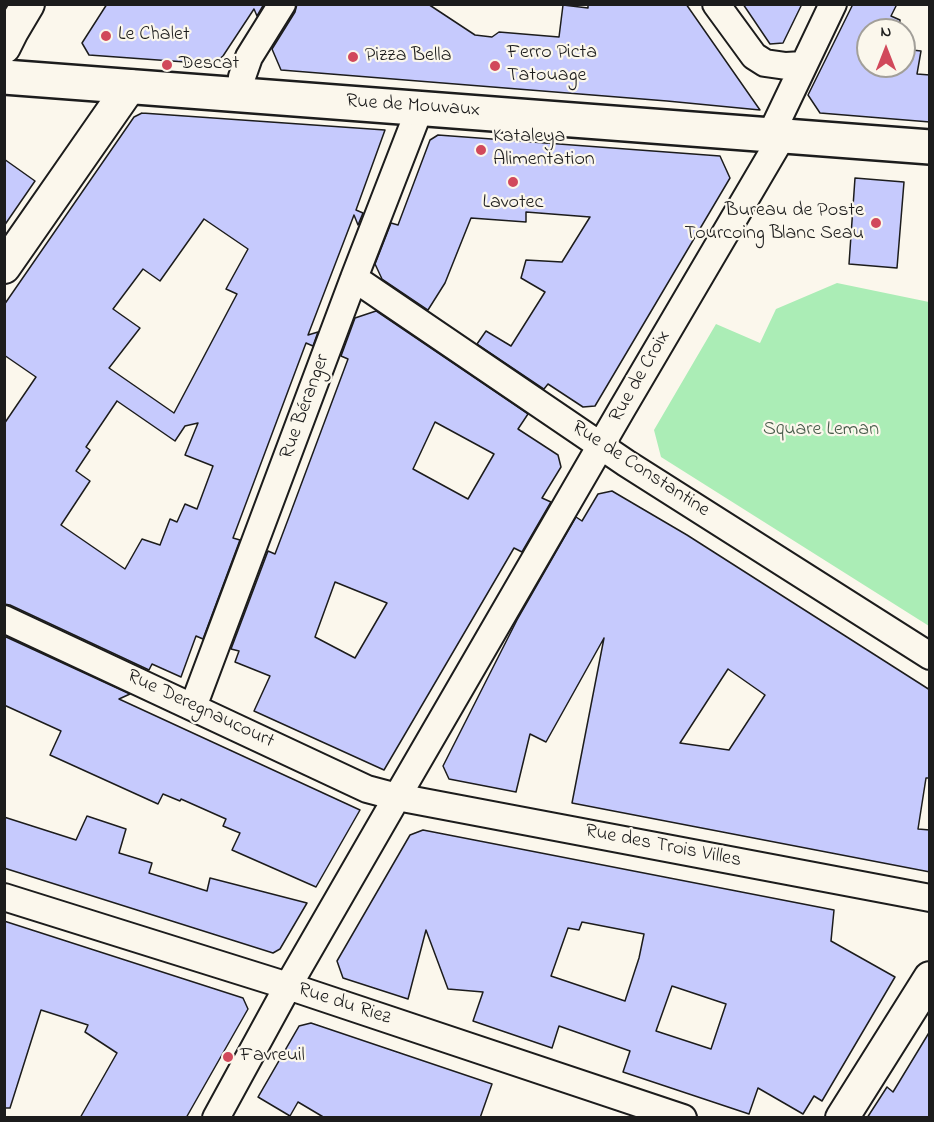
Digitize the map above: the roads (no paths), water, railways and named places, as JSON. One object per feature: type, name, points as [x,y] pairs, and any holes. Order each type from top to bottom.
[{"type":"main road","name":"Rue de Mouvaux","points":[[4,76],[930,147]]},
{"type":"street","points":[[240,94],[242,77],[249,57],[282,4]]},
{"type":"street","points":[[716,4],[753,56],[765,63],[786,66],[803,65]]},
{"type":"street","name":"Rue de Croix","points":[[216,1118],[288,986],[601,445],[777,135],[803,65],[833,4]]},
{"type":"street","points":[[4,47],[23,7]]},
{"type":"street","points":[[4,267],[130,86]]},
{"type":"street","name":"Rue Béranger","points":[[194,707],[420,108]]},
{"type":"street","name":"Rue de Constantine","points":[[354,278],[601,445],[930,656]]},
{"type":"street","name":"Rue Deregnaucourt","points":[[4,619],[367,789],[397,797]]},
{"type":"street","name":"Rue des Trois Villes","points":[[397,797],[930,898]]},
{"type":"street","name":"Rue du Riez","points":[[4,897],[288,986],[683,1118]]},
{"type":"street","points":[[842,1118],[930,978]]},
{"type":"place","name":"Le Chalet","points":[[106,36]]},
{"type":"place","name":"Pizza Bella","points":[[353,57]]},
{"type":"place","name":"Descat","points":[[167,65]]},
{"type":"place","name":"Ferro Picta Tatouage","points":[[495,66]]},
{"type":"place","name":"Kataleya Alimentation","points":[[481,150]]},
{"type":"place","name":"Lavotec","points":[[513,182]]},
{"type":"place","name":"Bureau de Poste Tourcoing Blanc Seau","points":[[876,223]]},
{"type":"place","name":"Favreuil","points":[[228,1057]]},
{"type":"park label","name":"Square Leman","points":[[821,431]]}]
